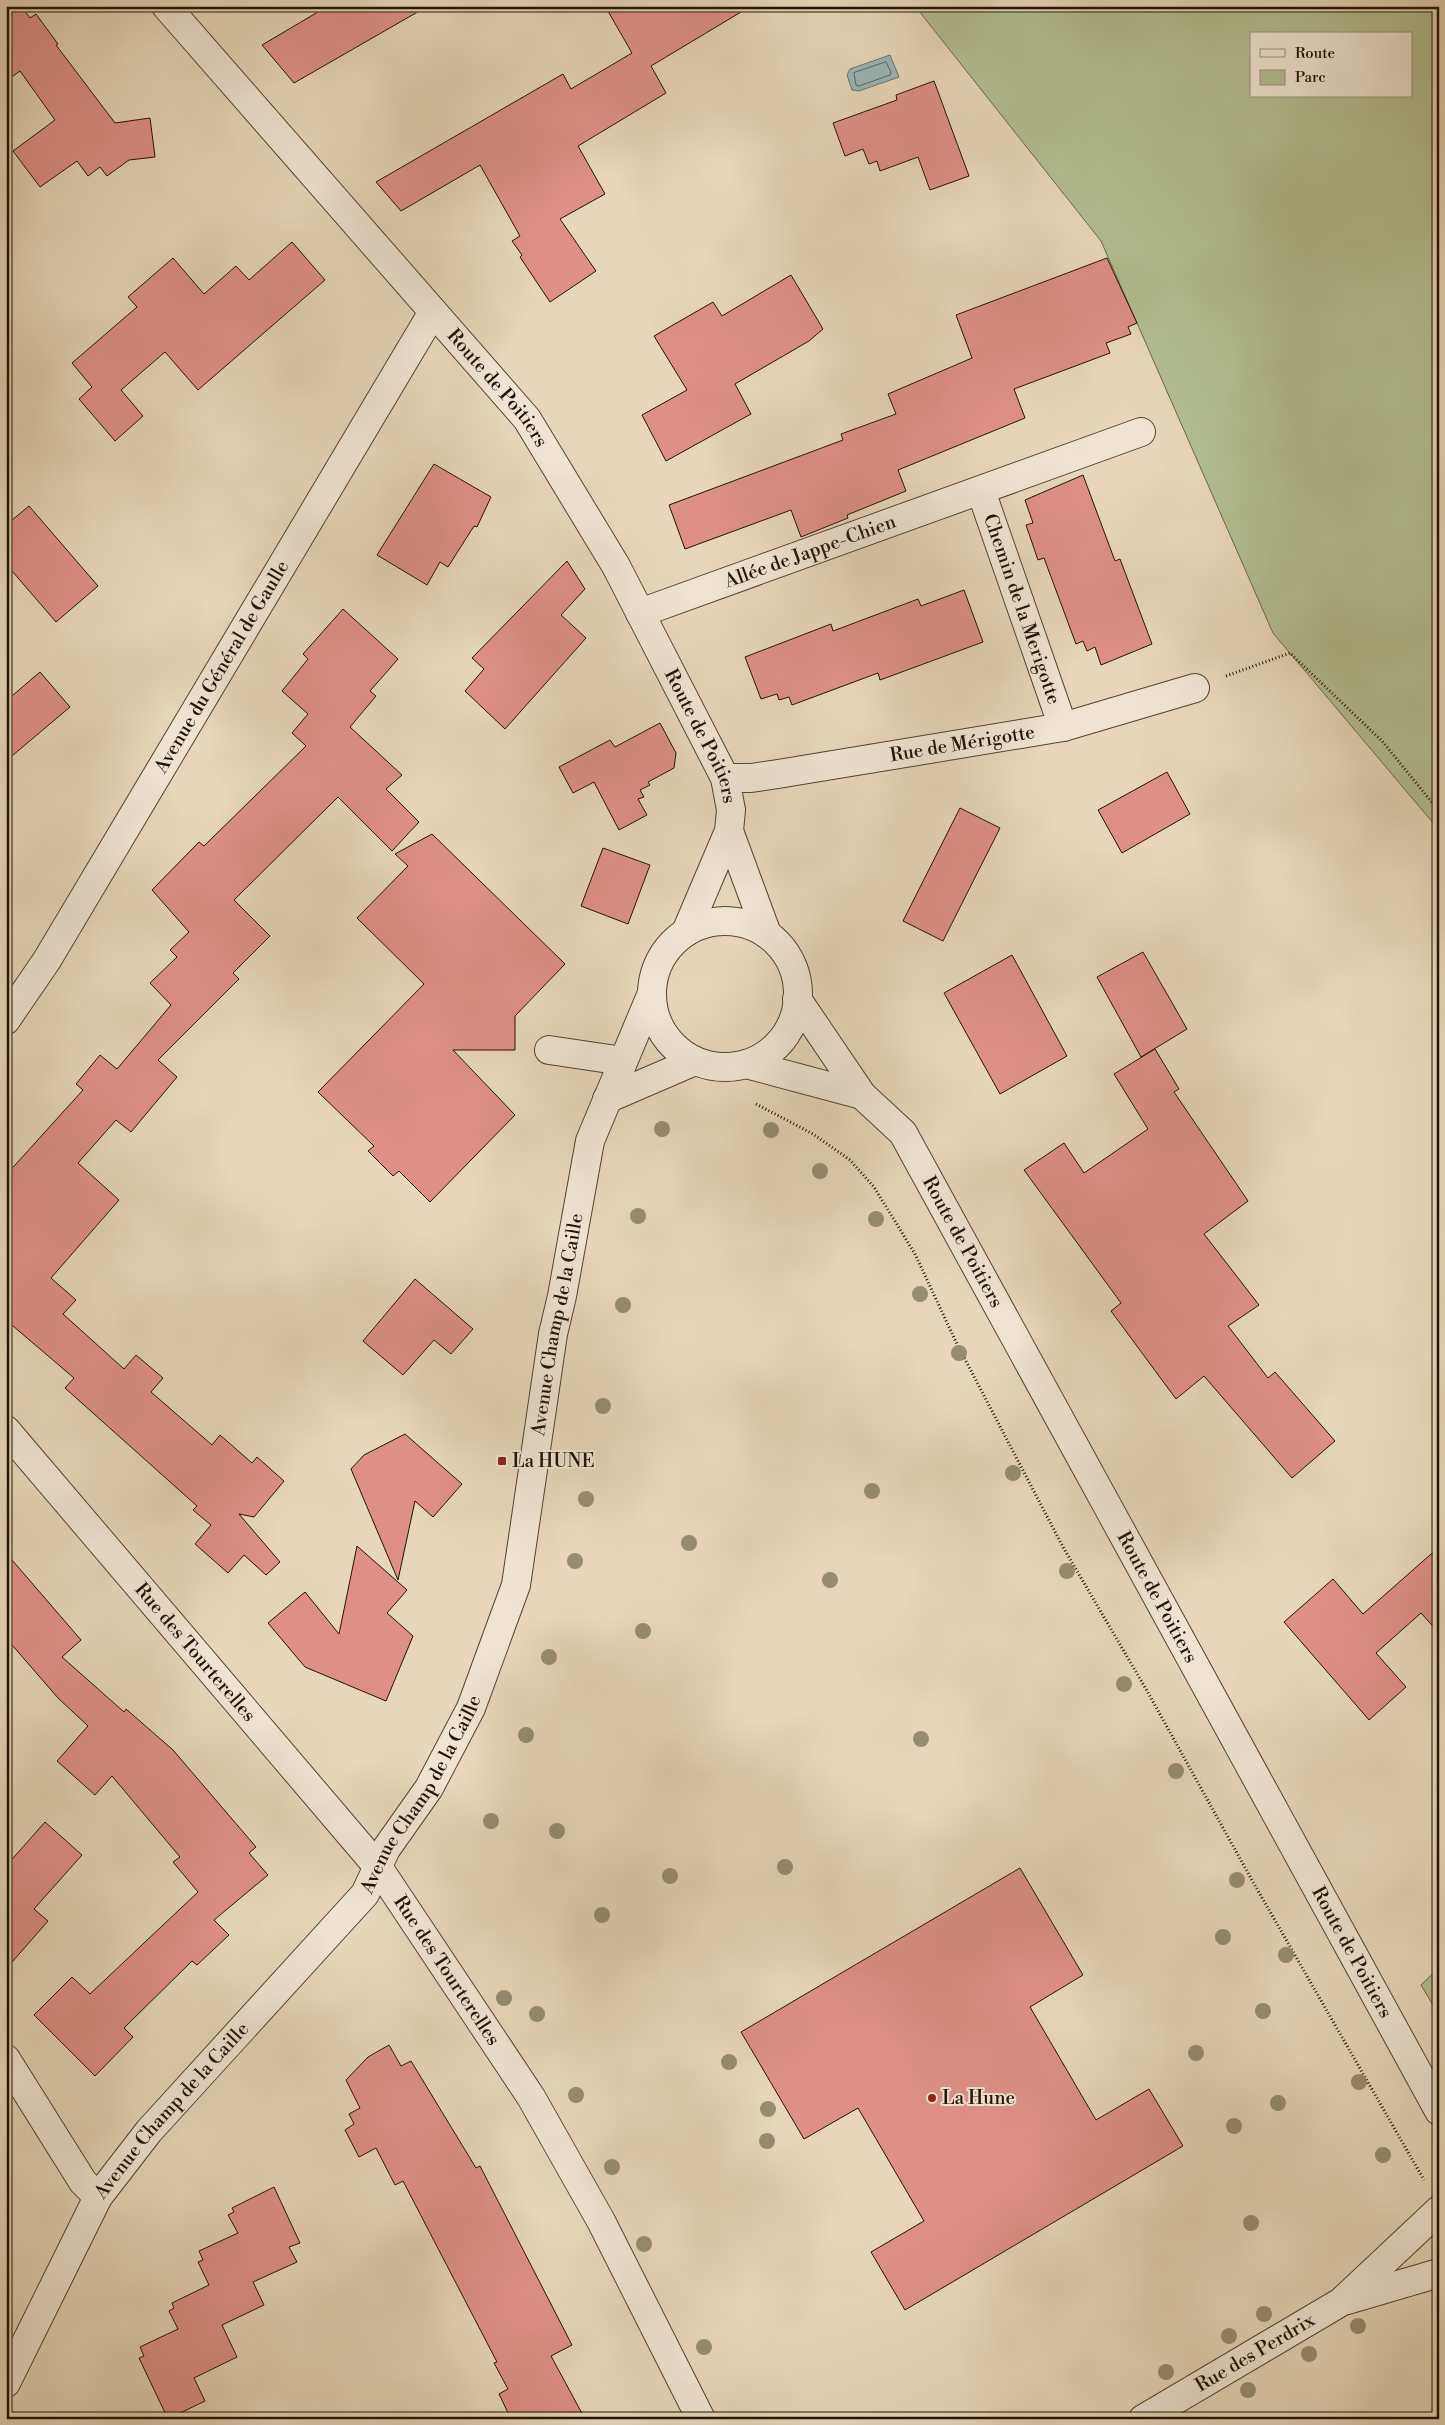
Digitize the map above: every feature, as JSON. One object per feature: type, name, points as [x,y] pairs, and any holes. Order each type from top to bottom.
[{"type":"street","name":"Route de Poitiers","points":[[166,6],[527,420],[616,566],[726,778],[731,810],[729,831],[686,932]]},
{"type":"street","name":"Avenue du Général de Gaulle","points":[[6,1020],[57,943],[433,312]]},
{"type":"street","name":"Allée de Jappe-Chien","points":[[640,612],[1141,432]]},
{"type":"street","name":"Chemin de la Merigotte","points":[[981,491],[1063,727]]},
{"type":"street","name":"Rue de Mérigotte","points":[[726,778],[778,774],[1063,727],[1195,688]]},
{"type":"street","name":"Route de Poitiers","points":[[729,831],[767,934]]},
{"type":"street","points":[[714,921],[742,922],[767,934],[788,955],[798,984],[797,1011],[785,1037],[764,1057],[736,1068],[708,1067],[684,1056],[662,1034],[652,1007],[653,978],[664,952],[686,932],[714,921]]},
{"type":"street","name":"Avenue Champ de la Caille","points":[[6,2384],[98,2197],[149,2131],[365,1894],[386,1850],[429,1788],[471,1708],[516,1585],[553,1334],[562,1296],[590,1141],[652,993]]},
{"type":"street","name":"Route de Poitiers","points":[[798,999],[862,1095],[902,1133],[1439,2111]]},
{"type":"street","points":[[549,1050],[623,1061]]},
{"type":"street","points":[[607,1099],[695,1061]]},
{"type":"street","name":"Route de Poitiers","points":[[746,1064],[862,1095]]},
{"type":"street","name":"Rue des Tourterelles","points":[[6,1430],[378,1867],[532,2097],[601,2221],[701,2419]]},
{"type":"street","points":[[6,2059],[83,2182],[98,2197]]},
{"type":"street","name":"Rue des Perdrix","points":[[1341,2302],[1434,2199]]},
{"type":"street","name":"Rue des Perdrix","points":[[1143,2419],[1341,2302],[1439,2273]]},
{"type":"path","points":[[1195,688],[1290,653],[1382,741],[1439,810]]},
{"type":"path","points":[[753,1103],[821,1139],[850,1160],[874,1187],[915,1254],[956,1342],[1063,1547],[1146,1689],[1434,2199]]},
{"type":"green space","points":[[915,6],[1439,6],[1439,830],[1273,633],[1101,241]]},
{"type":"green space","points":[[1439,1968],[1439,2015],[1421,1985]]},
{"type":"water","points":[[890,55],[899,77],[859,91],[852,90],[847,75],[850,69]]},
{"type":"building","points":[[6,6],[21,6],[30,18],[36,14],[58,44],[56,45],[115,123],[150,118],[155,157],[129,160],[107,176],[100,167],[88,176],[77,161],[40,187],[13,151],[55,120],[20,71],[6,81]]},
{"type":"building","points":[[328,6],[428,6],[294,83],[262,45]]},
{"type":"building","points":[[605,6],[751,6],[651,66],[666,93],[578,146],[605,194],[560,219],[596,271],[550,302],[520,257],[522,255],[512,241],[520,236],[480,165],[401,211],[376,182],[563,74],[571,89],[632,53]]},
{"type":"building","points":[[934,81],[969,176],[930,190],[918,157],[880,171],[877,161],[869,164],[863,149],[845,156],[833,123],[897,100],[896,95]]},
{"type":"building","points":[[292,242],[325,280],[198,390],[165,352],[121,390],[143,416],[115,441],[79,399],[92,387],[72,363],[137,307],[128,297],[173,258],[204,294],[236,266],[249,280]]},
{"type":"building","points":[[1107,258],[1137,323],[1128,327],[1131,334],[1106,343],[1110,353],[1014,389],[1025,418],[898,470],[906,491],[847,515],[848,518],[801,537],[791,510],[685,549],[669,505],[843,440],[841,434],[896,414],[888,394],[972,358],[956,315]]},
{"type":"building","points":[[791,275],[823,329],[809,341],[735,384],[751,414],[666,461],[642,415],[687,390],[654,336],[713,302],[722,316]]},
{"type":"building","points":[[434,464],[491,497],[477,527],[474,526],[448,567],[440,562],[427,585],[377,555]]},
{"type":"building","points":[[1083,475],[1115,561],[1120,559],[1152,644],[1101,665],[1095,647],[1087,651],[1083,641],[1076,644],[1044,558],[1038,560],[1026,525],[1033,523],[1025,500]]},
{"type":"building","points":[[29,506],[98,586],[56,622],[6,564],[6,525]]},
{"type":"building","points":[[567,561],[585,589],[561,615],[586,638],[505,729],[465,691],[484,669],[472,658]]},
{"type":"building","points":[[964,590],[983,642],[880,680],[878,673],[792,705],[789,697],[779,700],[777,694],[761,699],[745,657],[831,624],[833,631],[918,599],[921,606]]},
{"type":"building","points":[[343,609],[398,659],[370,691],[376,696],[350,727],[402,775],[386,789],[419,822],[392,851],[338,797],[234,900],[270,936],[233,973],[239,979],[158,1060],[177,1077],[131,1132],[116,1120],[78,1163],[119,1200],[51,1278],[76,1300],[63,1314],[124,1369],[136,1355],[163,1378],[151,1392],[212,1445],[220,1435],[252,1463],[257,1457],[284,1481],[254,1517],[239,1514],[280,1562],[266,1575],[244,1555],[228,1573],[195,1544],[211,1525],[193,1510],[197,1506],[65,1388],[74,1378],[6,1320],[6,1175],[83,1090],[76,1084],[100,1055],[117,1069],[171,1005],[150,983],[177,957],[170,950],[189,932],[152,890],[199,842],[204,846],[306,746],[292,733],[308,714],[282,691],[308,659],[303,654]]},
{"type":"building","points":[[40,672],[70,707],[6,761],[6,701]]},
{"type":"building","points":[[660,723],[676,753],[674,768],[648,782],[650,785],[640,790],[644,797],[638,799],[647,815],[619,830],[594,782],[573,793],[559,767],[610,740],[615,747]]},
{"type":"building","points":[[1167,772],[1190,814],[1122,853],[1098,810]]},
{"type":"building","points":[[960,808],[1000,828],[943,941],[903,921]]},
{"type":"building","points":[[432,834],[565,964],[515,1016],[515,1050],[453,1050],[515,1115],[430,1202],[399,1171],[393,1176],[368,1151],[374,1146],[318,1092],[424,984],[357,918],[408,866],[395,854]]},
{"type":"building","points":[[603,848],[650,865],[628,924],[581,906]]},
{"type":"building","points":[[1143,952],[1187,1029],[1141,1057],[1097,977]]},
{"type":"building","points":[[1012,955],[1067,1056],[1000,1094],[944,993]]},
{"type":"building","points":[[1155,1049],[1179,1089],[1174,1092],[1248,1201],[1204,1234],[1259,1305],[1228,1326],[1268,1378],[1275,1372],[1335,1441],[1292,1478],[1204,1376],[1176,1399],[1111,1311],[1121,1303],[1024,1170],[1064,1143],[1084,1173],[1148,1129],[1114,1074]]},
{"type":"building","points":[[415,1279],[473,1329],[451,1354],[434,1340],[403,1375],[363,1341]]},
{"type":"building","points":[[405,1434],[462,1484],[433,1517],[415,1501],[398,1580],[351,1469],[364,1455]]},
{"type":"building","points":[[357,1546],[407,1590],[387,1613],[413,1636],[386,1701],[305,1667],[268,1623],[305,1592],[339,1634]]},
{"type":"building","points":[[1439,1547],[1439,1633],[1421,1613],[1376,1653],[1406,1687],[1369,1720],[1284,1622],[1333,1579],[1363,1614]]},
{"type":"building","points":[[6,1553],[81,1640],[62,1657],[124,1712],[126,1709],[173,1750],[256,1847],[249,1853],[268,1875],[214,1920],[229,1935],[197,1965],[192,1961],[124,2028],[133,2037],[95,2076],[34,2015],[72,1977],[90,1994],[198,1892],[173,1862],[180,1857],[112,1776],[95,1795],[57,1761],[88,1726],[58,1698],[6,1638]]},
{"type":"building","points":[[45,1822],[82,1855],[34,1909],[48,1921],[6,1969],[6,1866]]},
{"type":"building","name":"La Hune","points":[[1020,1868],[1083,1975],[1030,2007],[1096,2120],[1149,2089],[1183,2146],[905,2310],[871,2252],[924,2221],[858,2108],[804,2139],[741,2032]]},
{"type":"building","points":[[389,2045],[401,2066],[411,2061],[476,2168],[480,2166],[572,2345],[551,2356],[585,2419],[511,2419],[499,2394],[508,2389],[494,2363],[497,2362],[403,2181],[395,2185],[376,2148],[359,2157],[345,2130],[354,2124],[349,2114],[360,2108],[346,2080],[368,2057]]},
{"type":"building","points":[[274,2187],[300,2243],[289,2247],[297,2262],[253,2282],[264,2305],[222,2325],[237,2357],[194,2378],[205,2401],[168,2419],[139,2358],[144,2356],[140,2347],[178,2329],[169,2311],[174,2308],[172,2303],[209,2285],[198,2262],[203,2260],[199,2251],[238,2233],[228,2215],[234,2212],[232,2208]]},
{"type":"place","name":"La HUNE","points":[[502,1461]]},
{"type":"place","name":"La Hune","points":[[932,2098]]}]
